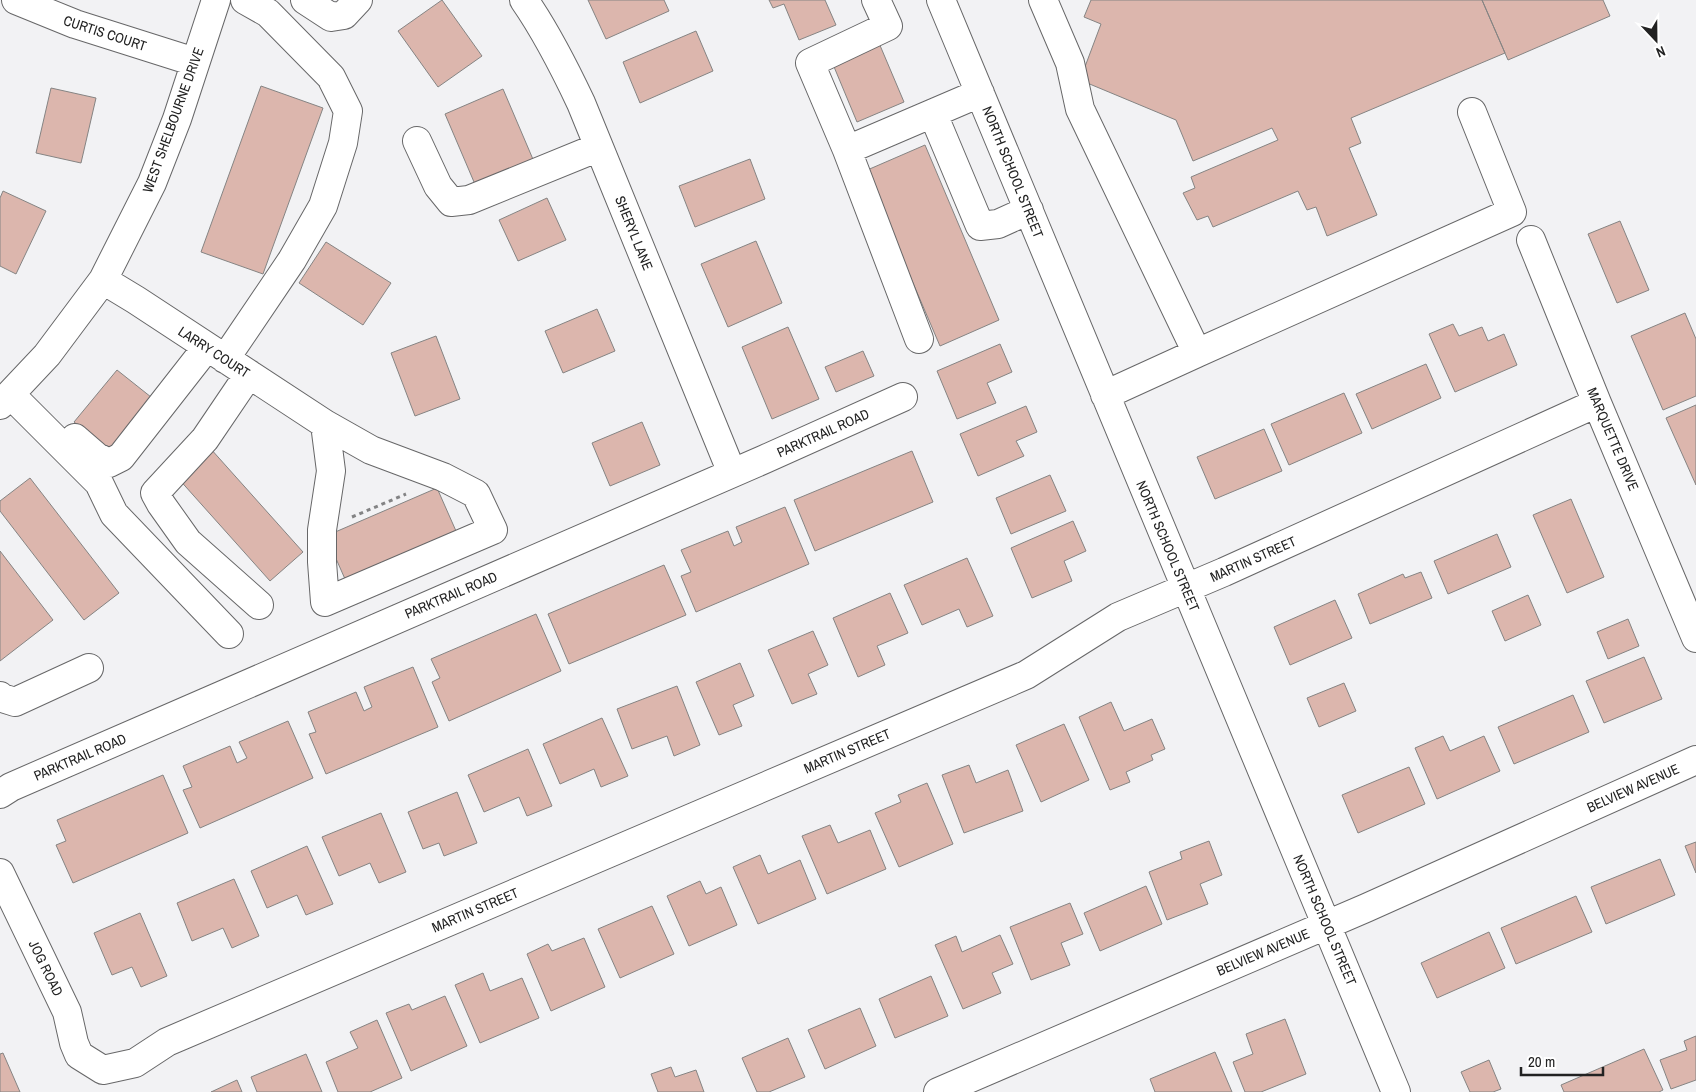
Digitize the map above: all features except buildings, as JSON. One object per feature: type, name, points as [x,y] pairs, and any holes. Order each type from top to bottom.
[{"type":"street","name":"CURTIS COURT","points":[[17,0],[76,12],[195,62]]},
{"type":"street","name":"WEST SHELBOURNE DRIVE","points":[[10,396],[47,355],[103,280],[152,183],[177,119],[216,0]]},
{"type":"street","points":[[10,396],[97,457],[109,463],[121,456],[216,353],[292,260],[322,206],[342,143],[348,110],[332,77],[268,13],[245,0]]},
{"type":"street","points":[[305,0],[331,17],[344,16],[358,0]]},
{"type":"street","name":"SHERYL LANE","points":[[524,0],[540,23],[560,59],[599,147],[732,473]]},
{"type":"street","points":[[876,0],[888,26],[810,62],[847,150],[919,339]]},
{"type":"street","name":"NORTH SCHOOL STREET","points":[[942,0],[1185,589],[1396,1092]]},
{"type":"street","points":[[1043,0],[1070,63],[1080,109],[1197,353]]},
{"type":"street","points":[[847,150],[980,93]]},
{"type":"street","points":[[1105,395],[1512,212],[1472,112]]},
{"type":"street","points":[[933,114],[980,226],[998,224],[1028,210]]},
{"type":"street","points":[[417,141],[438,186],[451,202],[469,200],[599,147]]},
{"type":"street","name":"MARQUETTE DRIVE","points":[[1531,240],[1696,638]]},
{"type":"street","name":"LARRY COURT","points":[[103,280],[325,424],[371,450],[443,477],[476,494],[493,530],[325,602],[322,530]]},
{"type":"street","points":[[249,374],[205,439],[155,493],[188,542],[259,604]]},
{"type":"street","points":[[10,396],[100,483],[114,514],[229,634]]},
{"type":"street","name":"PARKTRAIL ROAD","points":[[0,794],[29,779],[903,397]]},
{"type":"street","name":"MARTIN STREET","points":[[89,1061],[103,1070],[135,1063],[176,1038],[1026,674],[1118,617],[1185,589],[1597,403]]},
{"type":"street","points":[[322,530],[332,471],[325,424]]},
{"type":"street","points":[[0,696],[14,702],[89,668]]},
{"type":"street","name":"BELVIEW AVENUE","points":[[938,1092],[1327,925],[1696,760]]},
{"type":"street","name":"JOG ROAD","points":[[0,873],[67,1012],[74,1043],[79,1055],[89,1061]]},
{"type":"path","points":[[322,530],[443,477]]}]
